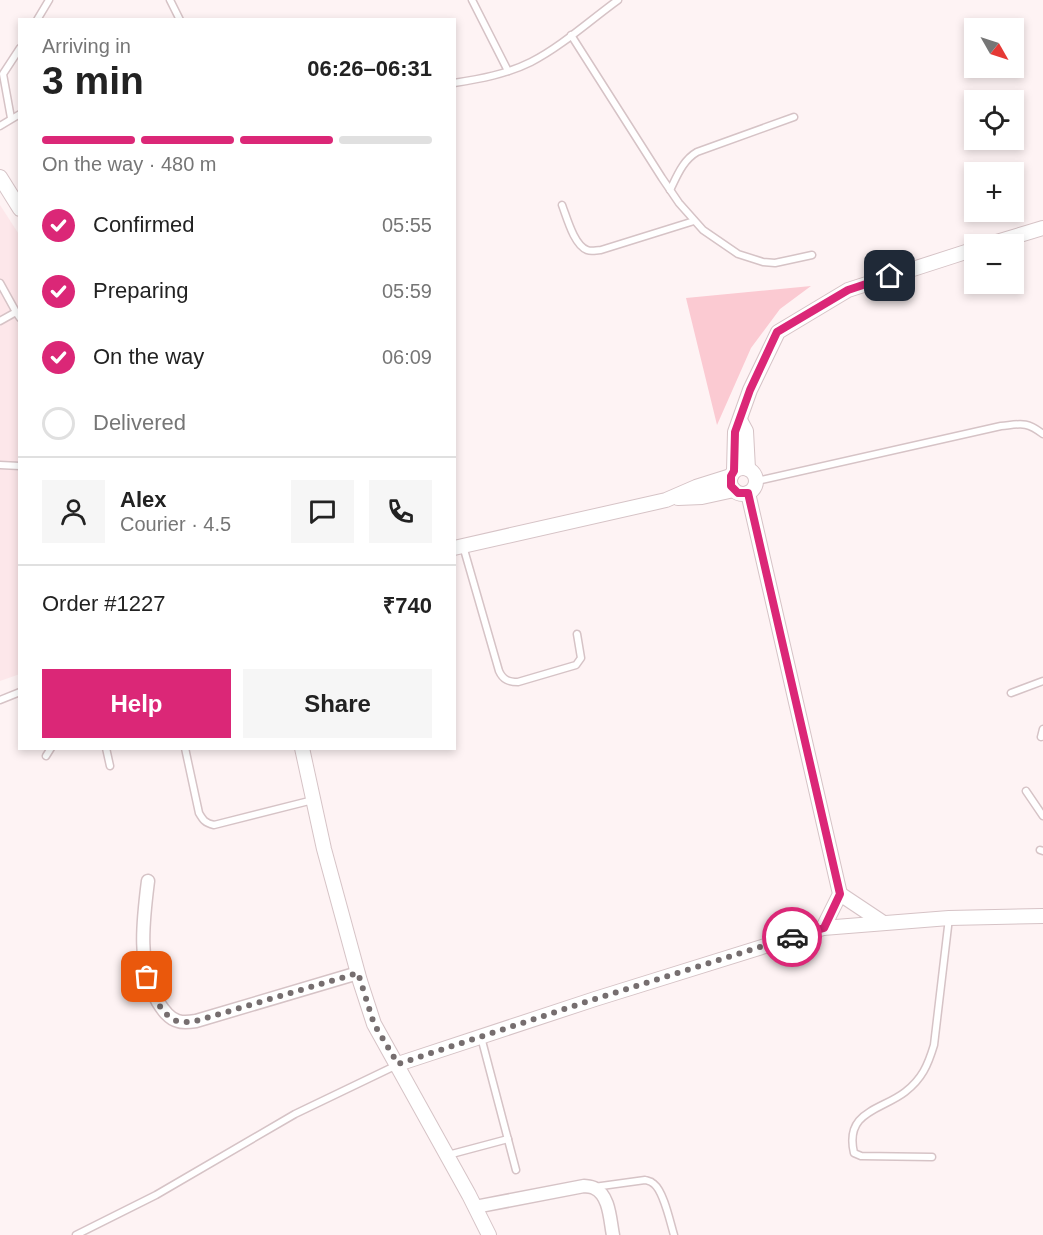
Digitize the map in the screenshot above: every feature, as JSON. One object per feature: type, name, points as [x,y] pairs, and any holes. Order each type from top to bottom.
[{"type":"street","points":[[0,177],[18,206]]},
{"type":"street","points":[[1023,234],[1043,228]]},
{"type":"street","points":[[459,547],[670,498],[732,474],[743,468],[753,471],[757,481],[756,486],[748,493],[738,493],[731,486],[732,474],[735,432],[750,390],[777,332],[848,290],[964,253]]},
{"type":"street","points":[[740,420],[746,431],[748,469]]},
{"type":"street","points":[[670,498],[702,497],[734,490]]},
{"type":"street","points":[[748,493],[840,894],[824,928]]},
{"type":"street","points":[[302,750],[324,849],[374,1024],[398,1064],[489,1235]]},
{"type":"street","points":[[148,881],[143,948],[147,977],[162,1009],[177,1021],[196,1021],[358,973]]},
{"type":"street","points":[[840,894],[882,922]]},
{"type":"street","points":[[398,1064],[595,999],[824,928],[949,918],[1043,916]]},
{"type":"street","points":[[475,1207],[584,1186],[594,1187],[605,1199],[613,1235]]},
{"type":"lane","points":[[38,18],[49,0]]},
{"type":"lane","points":[[170,0],[179,18]]},
{"type":"lane","points":[[472,0],[508,71]]},
{"type":"lane","points":[[456,82],[485,78],[529,63],[618,0]]},
{"type":"lane","points":[[571,35],[670,190],[694,221],[714,239],[738,254],[763,262],[813,255]]},
{"type":"lane","points":[[11,118],[3,74],[18,51]]},
{"type":"lane","points":[[0,126],[18,115]]},
{"type":"lane","points":[[670,190],[684,162],[697,152],[794,117]]},
{"type":"lane","points":[[562,205],[575,238],[585,250],[591,251],[694,221]]},
{"type":"lane","points":[[0,283],[18,315],[0,321]]},
{"type":"lane","points":[[757,481],[1001,426],[1025,424],[1043,434]]},
{"type":"lane","points":[[0,465],[18,466]]},
{"type":"lane","points":[[459,547],[504,678],[510,682],[518,682],[576,665],[581,658],[578,634]]},
{"type":"lane","points":[[1011,693],[1043,681]]},
{"type":"lane","points":[[0,700],[18,693]]},
{"type":"lane","points":[[1041,737],[1043,729]]},
{"type":"lane","points":[[46,756],[50,750]]},
{"type":"lane","points":[[106,750],[110,766]]},
{"type":"lane","points":[[185,750],[199,813],[204,822],[208,824],[214,825],[313,800]]},
{"type":"lane","points":[[1026,791],[1043,816]]},
{"type":"lane","points":[[932,1157],[861,1156],[855,1153],[853,1139],[854,1130],[865,1115],[903,1094],[924,1073],[933,1045],[949,918]]},
{"type":"lane","points":[[481,1037],[516,1170]]},
{"type":"lane","points":[[76,1235],[156,1195],[295,1114],[398,1064]]},
{"type":"lane","points":[[447,1155],[508,1139]]},
{"type":"lane","points":[[594,1187],[652,1181],[662,1196],[674,1235]]},
{"type":"shaded area","points":[[0,205],[18,233],[18,675],[0,681]]},
{"type":"shaded area","points":[[811,286],[780,309],[751,348],[717,425],[686,298]]},
{"type":"way so far","points":[[147,977],[162,1009],[177,1021],[185,1022],[196,1021],[358,973],[374,1024],[398,1064],[792,937]]},
{"type":"route","points":[[792,937],[824,928],[840,894],[748,493],[738,493],[731,486],[730,481],[734,471],[735,432],[750,390],[777,332],[848,290],[890,276]]}]
